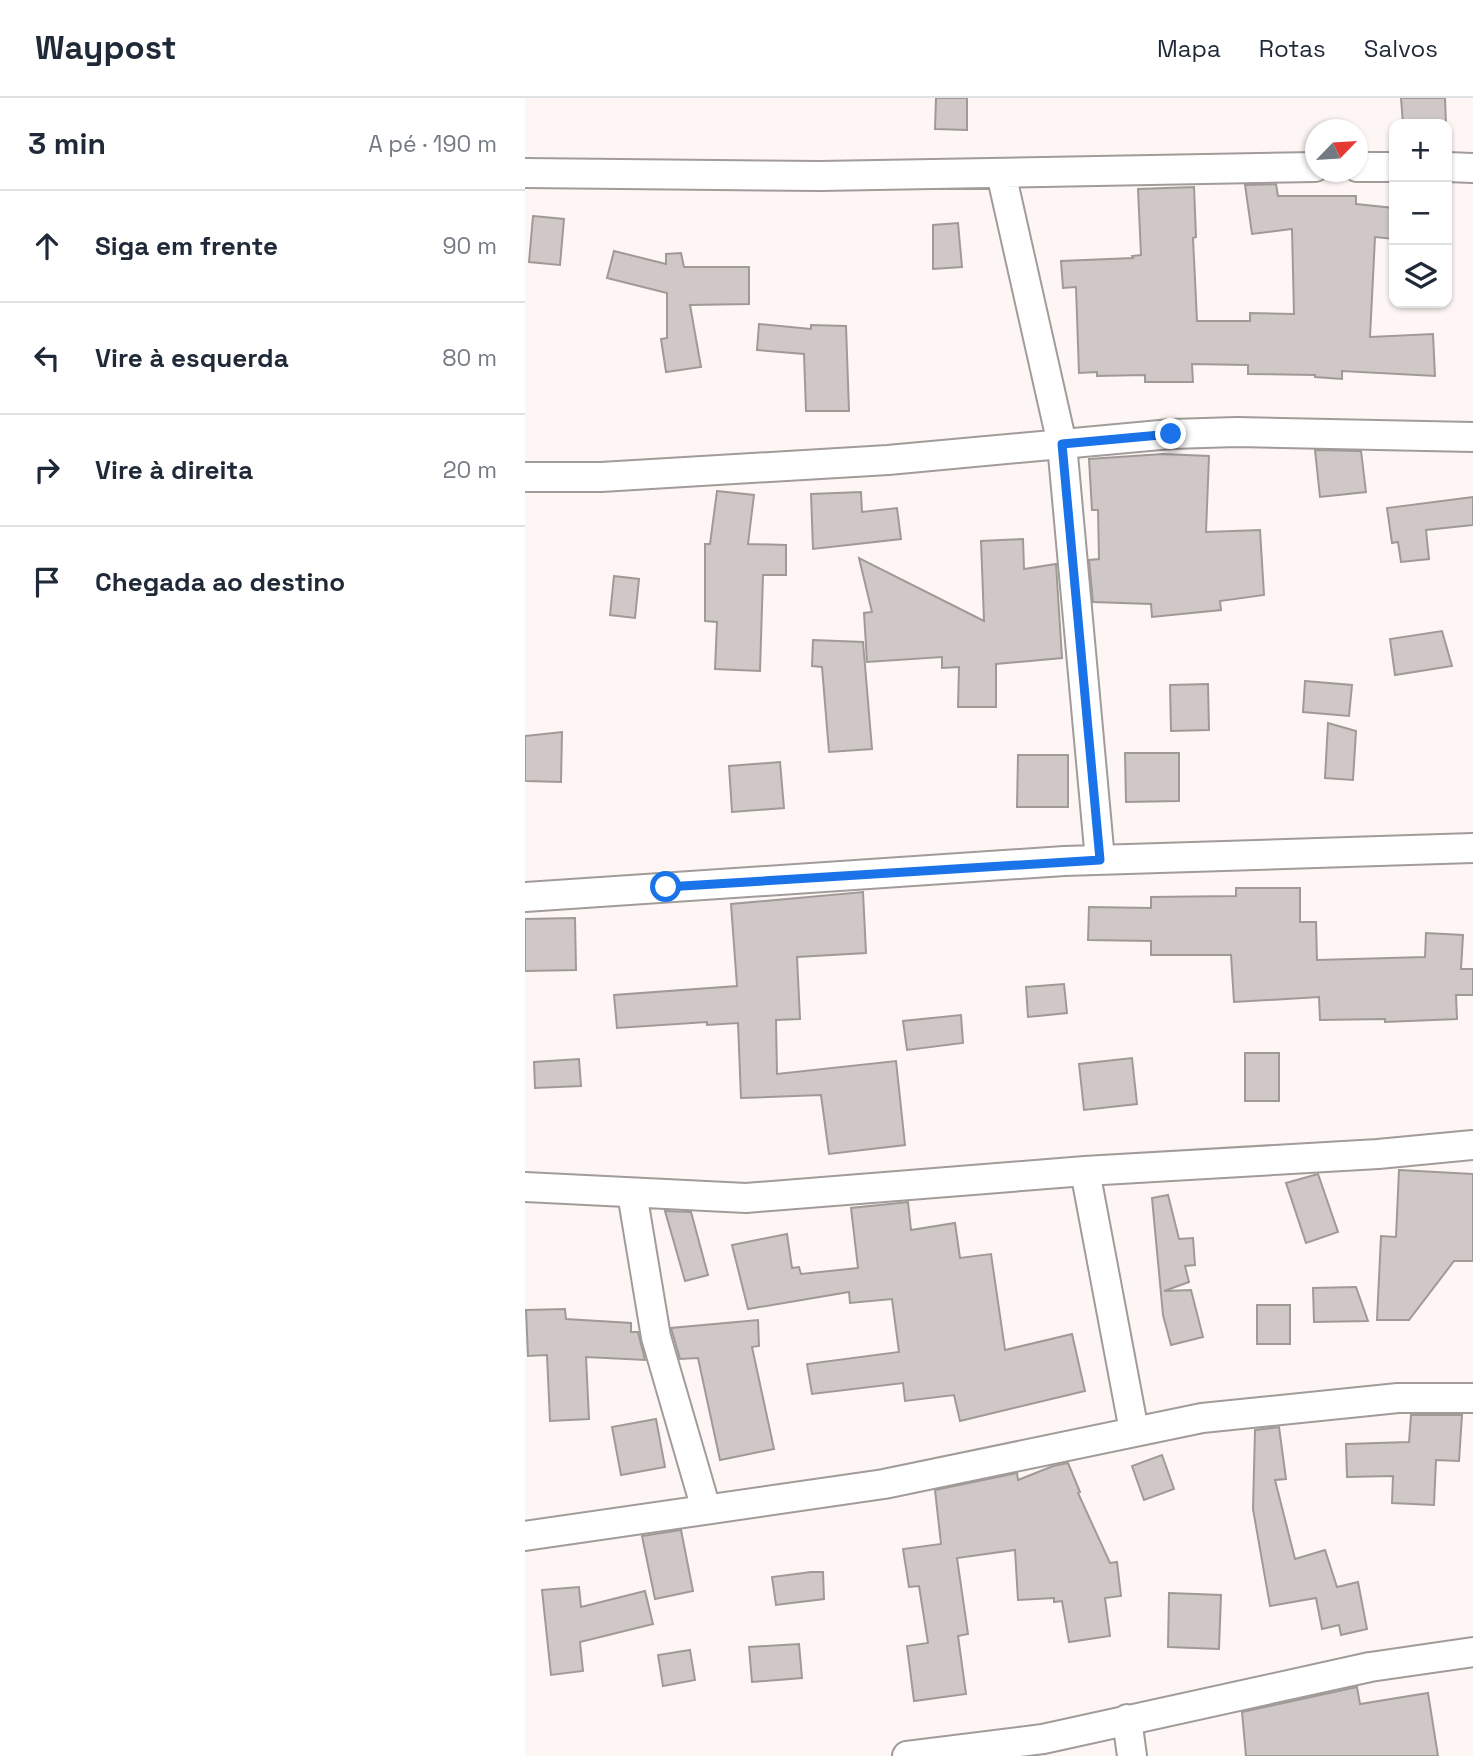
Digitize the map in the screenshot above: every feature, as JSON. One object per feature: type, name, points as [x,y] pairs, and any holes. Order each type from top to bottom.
[{"type":"street","points":[[525,173],[820,176],[1305,167]]},
{"type":"street","points":[[1368,167],[1389,167]]},
{"type":"street","points":[[1452,167],[1473,168]]},
{"type":"street","points":[[1001,173],[1062,444],[1100,860]]},
{"type":"street","points":[[525,477],[601,477],[888,460],[1171,434],[1237,432],[1473,437]]},
{"type":"street","points":[[525,897],[1100,860],[1473,848]]},
{"type":"street","points":[[525,1187],[745,1198],[1085,1171],[1378,1154],[1473,1144]]},
{"type":"street","points":[[1085,1171],[1134,1431]]},
{"type":"street","points":[[632,1193],[656,1337],[706,1510]]},
{"type":"street","points":[[525,1536],[884,1483],[1202,1418],[1398,1398],[1473,1398]]},
{"type":"street","points":[[907,1756],[1043,1739],[1370,1667],[1473,1653]]},
{"type":"street","points":[[1127,1719],[1132,1756]]},
{"type":"building","points":[[936,98],[967,98],[967,130],[935,129]]},
{"type":"building","points":[[1401,98],[1445,98],[1446,119],[1403,119]]},
{"type":"building","points":[[1276,184],[1278,196],[1356,196],[1356,204],[1389,207],[1389,238],[1375,237],[1370,337],[1433,334],[1435,376],[1342,371],[1342,379],[1315,375],[1248,374],[1248,365],[1192,364],[1193,382],[1145,382],[1145,375],[1097,376],[1097,372],[1079,373],[1076,287],[1063,288],[1061,261],[1133,258],[1132,256],[1141,255],[1138,189],[1194,187],[1196,237],[1193,238],[1197,321],[1250,321],[1250,313],[1294,314],[1292,229],[1252,234],[1245,185]]},
{"type":"building","points":[[533,216],[564,219],[560,265],[529,262]]},
{"type":"building","points":[[958,223],[962,267],[933,269],[933,225]]},
{"type":"building","points":[[614,251],[666,264],[666,254],[681,253],[684,267],[749,267],[749,304],[690,305],[701,367],[666,372],[661,339],[667,338],[667,293],[607,278]]},
{"type":"building","points":[[759,324],[811,329],[811,325],[846,326],[849,411],[806,411],[804,354],[757,350]]},
{"type":"building","points":[[1315,450],[1361,451],[1366,492],[1320,497]]},
{"type":"building","points":[[1163,454],[1209,456],[1206,532],[1260,530],[1264,595],[1220,601],[1221,610],[1152,617],[1151,604],[1093,602],[1089,560],[1099,559],[1098,510],[1092,510],[1089,459]]},
{"type":"building","points":[[717,491],[754,495],[748,544],[786,545],[786,575],[763,575],[760,671],[715,669],[717,622],[705,621],[705,544],[710,544]]},
{"type":"building","points":[[861,492],[862,512],[897,508],[901,539],[813,549],[811,494]]},
{"type":"building","points":[[1473,497],[1473,525],[1426,530],[1429,559],[1401,562],[1398,542],[1392,543],[1387,508]]},
{"type":"building","points":[[1023,539],[1024,569],[1056,564],[1062,658],[996,664],[996,707],[958,707],[959,667],[942,668],[942,657],[867,662],[864,613],[872,612],[859,558],[984,621],[981,541]]},
{"type":"building","points":[[614,576],[639,579],[635,618],[610,615]]},
{"type":"building","points":[[1442,631],[1452,666],[1395,675],[1390,639]]},
{"type":"building","points":[[813,640],[863,642],[872,749],[829,752],[822,667],[812,666]]},
{"type":"building","points":[[1305,681],[1352,685],[1349,716],[1303,712]]},
{"type":"building","points":[[1208,684],[1209,730],[1171,731],[1170,685]]},
{"type":"building","points":[[1328,723],[1356,731],[1353,780],[1325,778]]},
{"type":"building","points":[[562,732],[561,782],[525,781],[525,736]]},
{"type":"building","points":[[1125,753],[1179,753],[1179,801],[1126,802]]},
{"type":"building","points":[[1018,755],[1068,755],[1068,807],[1017,807]]},
{"type":"building","points":[[780,762],[784,808],[732,812],[729,766]]},
{"type":"building","points":[[1236,888],[1300,888],[1300,922],[1316,922],[1317,960],[1425,957],[1426,933],[1463,935],[1461,969],[1473,969],[1473,995],[1456,995],[1457,1019],[1385,1022],[1385,1019],[1320,1020],[1319,997],[1234,1002],[1231,955],[1151,955],[1151,941],[1088,940],[1089,907],[1151,908],[1151,897],[1236,896]]},
{"type":"building","points":[[863,892],[866,953],[797,957],[800,1019],[776,1020],[777,1074],[896,1061],[905,1145],[829,1154],[821,1095],[741,1098],[738,1023],[707,1025],[707,1022],[617,1028],[614,995],[737,986],[731,904]]},
{"type":"building","points":[[575,918],[576,970],[525,971],[525,919]]},
{"type":"building","points":[[1064,984],[1067,1013],[1028,1017],[1026,987]]},
{"type":"building","points":[[961,1015],[963,1043],[907,1050],[903,1021]]},
{"type":"building","points":[[1245,1053],[1279,1053],[1279,1101],[1245,1101]]},
{"type":"building","points":[[1132,1058],[1137,1104],[1084,1110],[1079,1064]]},
{"type":"building","points":[[579,1059],[581,1086],[535,1088],[534,1062]]},
{"type":"building","points":[[1399,1170],[1473,1174],[1473,1261],[1454,1261],[1409,1320],[1377,1320],[1381,1236],[1396,1237]]},
{"type":"building","points":[[1318,1174],[1338,1232],[1306,1243],[1286,1183]]},
{"type":"building","points":[[1168,1195],[1179,1239],[1193,1238],[1195,1265],[1185,1266],[1189,1282],[1164,1291],[1191,1290],[1203,1337],[1171,1345],[1163,1315],[1152,1198]]},
{"type":"building","points":[[908,1202],[911,1230],[955,1223],[960,1258],[991,1254],[1005,1350],[1072,1334],[1085,1391],[960,1421],[954,1395],[905,1401],[903,1383],[812,1394],[807,1364],[899,1352],[892,1299],[850,1303],[849,1292],[748,1309],[732,1245],[787,1234],[792,1268],[799,1267],[801,1274],[858,1268],[851,1208]]},
{"type":"building","points":[[665,1211],[691,1212],[708,1275],[685,1281]]},
{"type":"building","points":[[1356,1287],[1368,1321],[1314,1322],[1313,1288]]},
{"type":"building","points":[[1257,1305],[1290,1305],[1290,1344],[1257,1344]]},
{"type":"building","points":[[565,1309],[566,1319],[631,1323],[631,1332],[638,1332],[645,1360],[586,1357],[589,1419],[550,1421],[547,1355],[528,1356],[526,1310]]},
{"type":"building","points":[[758,1320],[759,1346],[752,1347],[774,1449],[720,1460],[698,1358],[680,1359],[671,1328]]},
{"type":"building","points":[[1411,1415],[1462,1415],[1459,1461],[1436,1460],[1434,1505],[1392,1503],[1393,1476],[1347,1477],[1346,1444],[1409,1442]]},
{"type":"building","points":[[656,1419],[665,1467],[621,1475],[612,1427]]},
{"type":"building","points":[[1279,1427],[1286,1479],[1275,1480],[1295,1559],[1325,1550],[1337,1587],[1358,1582],[1367,1629],[1341,1635],[1339,1625],[1322,1629],[1316,1598],[1270,1606],[1253,1509],[1255,1430]]},
{"type":"building","points":[[1162,1455],[1174,1489],[1144,1500],[1132,1466]]},
{"type":"building","points":[[1068,1463],[1080,1492],[1078,1493],[1110,1563],[1117,1562],[1121,1596],[1105,1598],[1110,1636],[1069,1642],[1062,1601],[1054,1602],[1054,1598],[1018,1600],[1015,1550],[957,1558],[968,1634],[958,1636],[966,1694],[914,1701],[907,1646],[928,1643],[919,1586],[909,1587],[903,1549],[941,1544],[935,1490],[1017,1473],[1018,1480]]},
{"type":"building","points":[[681,1530],[693,1591],[655,1599],[642,1536]]},
{"type":"building","points":[[823,1572],[824,1599],[776,1605],[772,1577]]},
{"type":"building","points":[[579,1587],[581,1607],[645,1591],[653,1624],[580,1642],[583,1671],[551,1675],[542,1590]]},
{"type":"building","points":[[1169,1593],[1221,1595],[1219,1649],[1168,1647]]},
{"type":"building","points":[[799,1644],[802,1678],[752,1682],[749,1647]]},
{"type":"building","points":[[690,1650],[695,1680],[663,1686],[658,1655]]},
{"type":"building","points":[[1357,1687],[1360,1704],[1428,1693],[1438,1756],[1246,1756],[1242,1712]]},
{"type":"route","points":[[666,887],[1100,860],[1062,444],[1171,434]]}]
